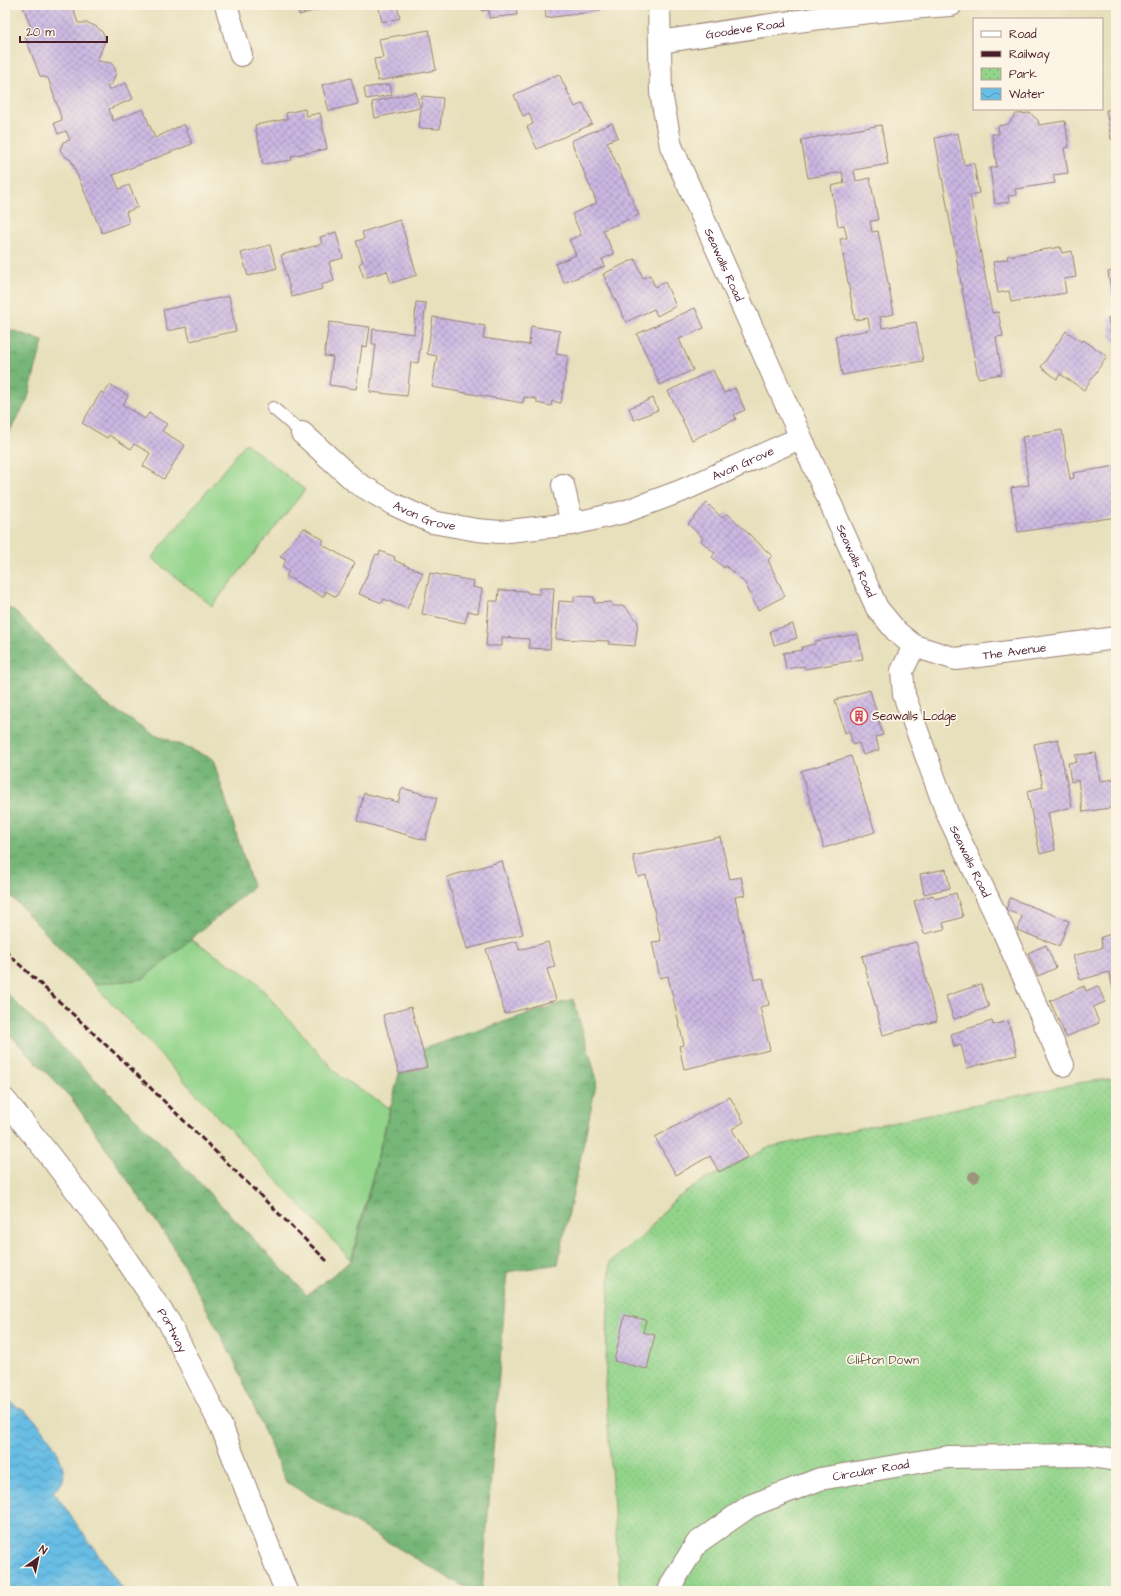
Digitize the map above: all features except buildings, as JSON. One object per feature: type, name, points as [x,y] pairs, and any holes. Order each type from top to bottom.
[{"type":"main road","points":[[226,5],[241,55]]},
{"type":"main road","name":"Seawalls Road","points":[[659,5],[661,93],[671,146],[877,608],[897,632],[914,646],[902,671],[904,695],[947,813],[1064,1065]]},
{"type":"main road","name":"Goodeve Road","points":[[660,42],[832,16],[899,8],[951,5]]},
{"type":"main road","name":"Avon Grove","points":[[302,433],[357,483],[393,504],[432,522],[477,530],[500,532],[572,524],[624,512],[681,490],[800,438]]},
{"type":"main road","points":[[563,485],[572,524]]},
{"type":"main road","name":"The Avenue","points":[[914,646],[956,659],[1116,638]]},
{"type":"main road","name":"Portway","points":[[5,1100],[99,1220],[169,1322],[222,1428],[286,1591]]},
{"type":"main road","name":"Circular Road","points":[[669,1591],[672,1583],[697,1543],[750,1506],[820,1479],[948,1457],[1084,1455],[1116,1460]]},
{"type":"lane","points":[[273,408],[302,433]]},
{"type":"green space","points":[[5,328],[43,341],[27,401],[5,439]]},
{"type":"green space","points":[[246,443],[305,490],[212,606],[152,558]]},
{"type":"green space","points":[[5,608],[14,610],[104,703],[148,731],[213,759],[253,887],[143,979],[94,984],[5,890]]},
{"type":"green space","points":[[190,939],[253,979],[340,1077],[390,1108],[351,1260],[94,984],[143,979]]},
{"type":"green space","points":[[5,992],[168,1150],[307,1295],[352,1260],[399,1074],[427,1067],[422,1049],[573,999],[597,1080],[558,1264],[507,1272],[482,1591],[471,1591],[286,1482],[233,1358],[173,1246],[72,1099],[5,1030]]},
{"type":"green space","name":"Clifton Down","points":[[1116,1078],[1116,1591],[620,1591],[605,1387],[610,1262],[643,1236],[673,1201],[702,1181],[770,1147],[1079,1083]]},
{"type":"water","points":[[5,1399],[30,1415],[49,1438],[59,1456],[64,1473],[61,1484],[53,1491],[124,1591],[5,1591]]},
{"type":"railway","points":[[5,951],[121,1059],[328,1262]]},
{"type":"place","name":"Seawalls Lodge","points":[[859,716]]}]
